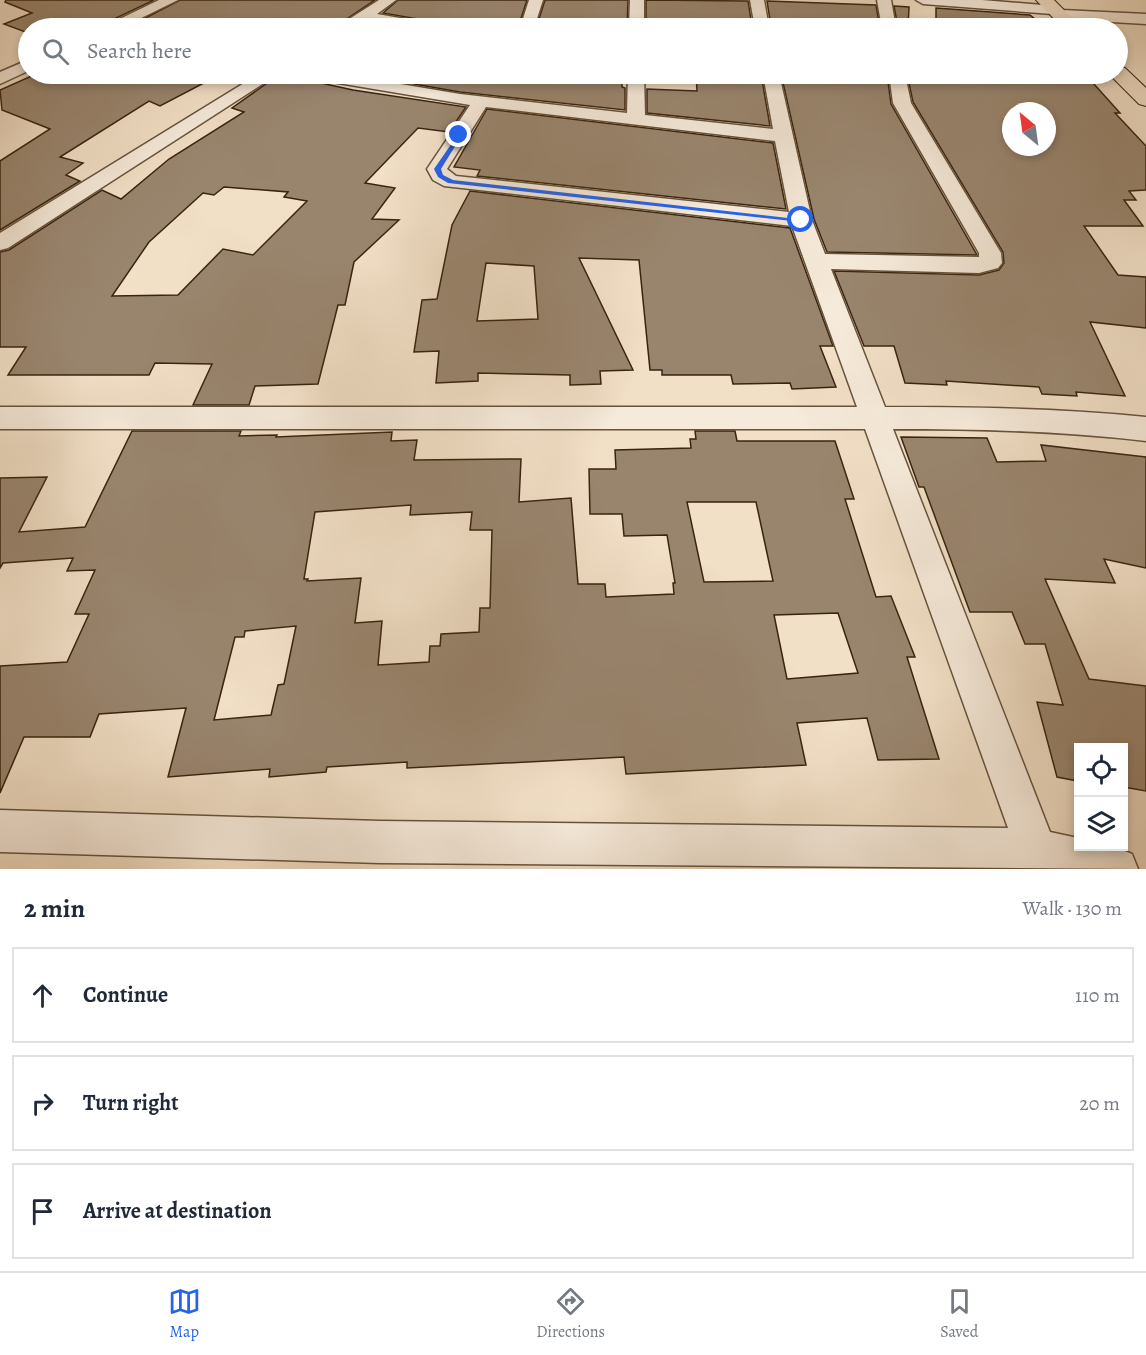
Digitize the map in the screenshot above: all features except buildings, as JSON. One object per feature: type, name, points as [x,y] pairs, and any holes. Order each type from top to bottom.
[{"type":"highway","points":[[1128,82],[1146,100]]},
{"type":"street","points":[[131,18],[171,0]]},
{"type":"street","points":[[360,18],[389,0]]},
{"type":"street","points":[[530,18],[536,0]]},
{"type":"street","points":[[637,0],[637,18]]},
{"type":"street","points":[[757,0],[760,18]]},
{"type":"street","points":[[884,0],[887,18]]},
{"type":"street","points":[[923,0],[1053,8],[1146,19]]},
{"type":"street","points":[[363,16],[374,18]]},
{"type":"street","points":[[0,78],[18,70]]},
{"type":"street","points":[[0,243],[254,84]]},
{"type":"street","points":[[374,84],[481,102],[784,136]]},
{"type":"street","points":[[636,84],[636,119]]},
{"type":"street","points":[[773,84],[801,220],[815,261],[876,417],[1036,849]]},
{"type":"street","points":[[815,261],[990,263],[990,254],[902,103],[899,84]]},
{"type":"street","points":[[481,102],[437,169],[440,176],[451,182],[801,220]]},
{"type":"street","points":[[0,418],[876,417],[1069,421],[1146,429]]},
{"type":"street","points":[[0,831],[983,859],[1036,849],[1117,869]]},
{"type":"route","points":[[459,135],[437,169],[440,176],[451,182],[801,220]]}]
